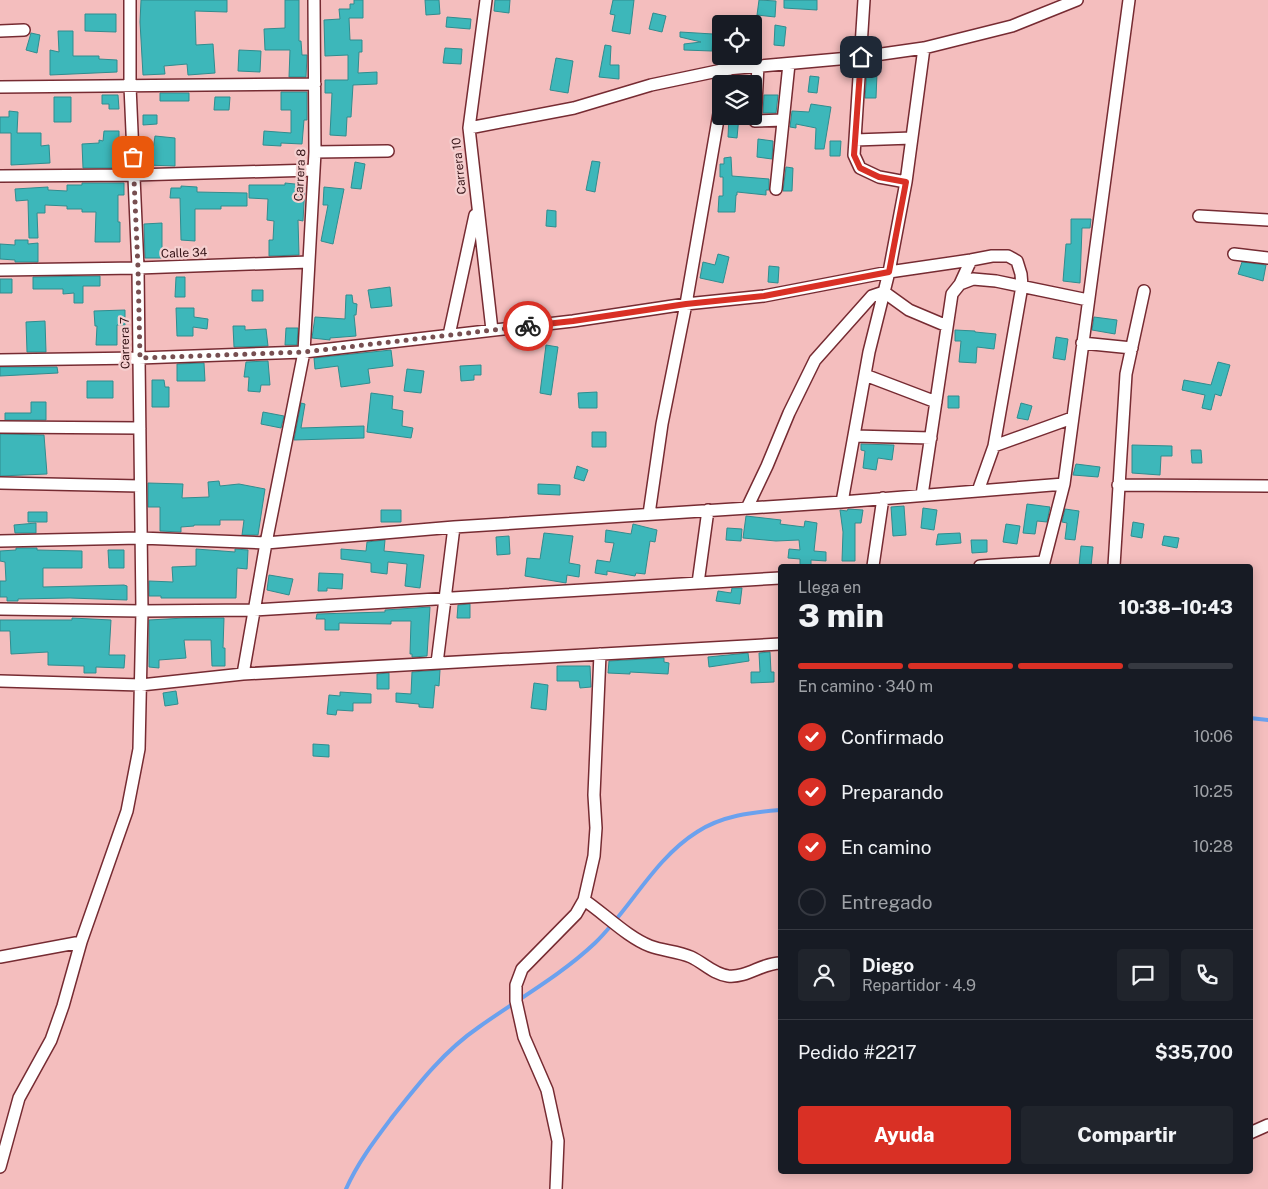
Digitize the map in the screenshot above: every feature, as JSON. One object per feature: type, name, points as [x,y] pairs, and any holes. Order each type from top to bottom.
[{"type":"street","name":"Carrera 7","points":[[0,1167],[19,1098],[50,1040],[63,1006],[81,942],[127,811],[139,749],[142,611],[140,358],[130,86],[130,0]]},
{"type":"street","name":"Carrera 8","points":[[243,674],[266,543],[304,352],[316,152],[314,0]]},
{"type":"street","name":"Carrera 10","points":[[486,0],[469,128],[492,330]]},
{"type":"street","points":[[864,0],[854,155],[860,168],[879,177],[906,182]]},
{"type":"street","points":[[469,128],[574,108],[652,85],[727,69],[861,57],[924,48],[1012,26],[1077,0]]},
{"type":"street","points":[[1043,564],[1064,484],[1129,0]]},
{"type":"street","points":[[0,31],[24,30]]},
{"type":"street","points":[[842,502],[869,352],[889,272],[906,182],[924,48]]},
{"type":"street","points":[[776,189],[789,64]]},
{"type":"street","points":[[758,66],[755,121],[783,120]]},
{"type":"street","points":[[726,75],[727,69]]},
{"type":"street","points":[[0,87],[315,84]]},
{"type":"street","points":[[649,514],[662,424],[686,304],[717,125]]},
{"type":"street","points":[[855,140],[912,138]]},
{"type":"street","points":[[316,152],[388,151]]},
{"type":"street","points":[[0,176],[134,175],[314,170]]},
{"type":"street","points":[[449,335],[477,206]]},
{"type":"street","points":[[1199,216],[1268,220]]},
{"type":"street","points":[[1234,254],[1268,258]]},
{"type":"street","points":[[0,360],[140,358],[304,352],[573,321],[686,304],[764,296],[889,272],[992,256],[1008,256],[1017,261],[1022,286],[994,446],[978,490]]},
{"type":"street","points":[[922,495],[952,294],[960,284],[972,260]]},
{"type":"street","name":"Calle 34","points":[[0,270],[138,268],[309,262]]},
{"type":"street","points":[[960,284],[973,279],[996,280],[1088,300]]},
{"type":"street","points":[[1114,564],[1126,374],[1144,291]]},
{"type":"street","points":[[884,292],[909,310],[947,326]]},
{"type":"street","points":[[747,508],[815,360],[872,296],[884,292]]},
{"type":"street","points":[[1082,343],[1132,348]]},
{"type":"street","points":[[865,375],[936,402]]},
{"type":"street","points":[[994,446],[1072,418]]},
{"type":"street","points":[[0,428],[140,428]]},
{"type":"street","points":[[854,436],[931,438]]},
{"type":"street","points":[[0,483],[140,486]]},
{"type":"street","points":[[0,541],[140,538],[266,543],[454,527],[842,502],[1064,484]]},
{"type":"street","points":[[1118,485],[1268,486]]},
{"type":"street","points":[[873,564],[883,498]]},
{"type":"street","points":[[698,583],[708,510]]},
{"type":"street","points":[[437,663],[454,527]]},
{"type":"street","points":[[0,609],[254,610],[778,578]]},
{"type":"street","points":[[0,681],[140,685],[243,674],[778,644]]},
{"type":"street","points":[[556,1189],[558,1141],[547,1090],[524,1037],[516,1001],[516,985],[522,969],[576,914],[584,900],[595,847],[594,795],[600,654]]},
{"type":"street","points":[[584,900],[639,941],[652,947],[691,957],[713,971],[727,976],[738,976],[767,965],[778,963]]},
{"type":"street","points":[[0,957],[81,942]]},
{"type":"street","points":[[1253,1131],[1268,1125]]},
{"type":"building","points":[[141,0],[227,0],[227,12],[195,11],[196,45],[213,44],[215,73],[188,75],[187,64],[164,66],[165,74],[143,75],[140,22]]},
{"type":"building","points":[[285,0],[299,0],[299,41],[301,41],[302,55],[307,55],[306,77],[289,77],[290,50],[265,50],[264,29],[285,28]]},
{"type":"building","points":[[354,0],[363,0],[363,18],[349,18],[350,40],[362,40],[362,52],[359,52],[358,73],[377,72],[377,84],[353,85],[351,117],[347,117],[346,136],[330,135],[332,93],[325,93],[325,80],[348,80],[348,55],[325,56],[324,20],[340,19],[339,9],[350,9],[350,4],[354,4]]},
{"type":"building","points":[[425,0],[439,0],[440,14],[426,15]]},
{"type":"building","points":[[495,0],[510,0],[509,13],[494,11]]},
{"type":"building","points":[[613,0],[634,0],[630,34],[612,31],[615,15],[610,14]]},
{"type":"building","points":[[759,0],[776,1],[775,17],[757,15]]},
{"type":"building","points":[[784,0],[817,0],[817,10],[784,8]]},
{"type":"building","points":[[653,13],[666,16],[662,32],[649,29]]},
{"type":"building","points":[[85,14],[116,14],[116,32],[85,31]]},
{"type":"building","points":[[447,17],[471,19],[470,29],[446,27]]},
{"type":"building","points":[[775,25],[786,27],[784,46],[774,45]]},
{"type":"building","points":[[58,31],[73,31],[73,56],[99,56],[99,59],[117,60],[117,72],[50,75],[50,50],[59,52]]},
{"type":"building","points":[[680,32],[712,34],[712,51],[684,50],[684,44],[701,42],[680,37]]},
{"type":"building","points":[[31,33],[40,35],[37,53],[26,50]]},
{"type":"building","points":[[605,45],[611,46],[610,65],[619,65],[619,79],[599,77]]},
{"type":"building","points":[[445,48],[462,49],[461,64],[443,63]]},
{"type":"building","points":[[239,50],[261,51],[260,72],[238,71]]},
{"type":"building","points":[[556,58],[573,61],[568,93],[550,90]]},
{"type":"building","points":[[867,72],[877,73],[876,98],[865,98]]},
{"type":"building","points":[[810,76],[819,77],[817,93],[808,92]]},
{"type":"building","points":[[281,92],[307,92],[307,120],[304,120],[302,144],[281,143],[281,146],[263,145],[264,131],[291,133],[291,110],[281,110]]},
{"type":"building","points":[[160,93],[189,93],[189,101],[160,101]]},
{"type":"building","points":[[102,95],[118,95],[119,109],[109,109],[109,104],[102,104]]},
{"type":"building","points":[[764,95],[778,95],[776,113],[763,113]]},
{"type":"building","points":[[54,97],[71,97],[71,122],[54,122]]},
{"type":"building","points":[[215,97],[230,97],[229,110],[214,110]]},
{"type":"building","points":[[811,104],[831,107],[824,149],[815,149],[816,128],[796,124],[796,128],[790,127],[792,111],[809,112]]},
{"type":"building","points":[[9,111],[18,112],[17,133],[41,133],[41,146],[49,145],[50,163],[11,165],[11,133],[0,133],[0,117],[9,117]]},
{"type":"building","points":[[143,115],[157,115],[157,124],[143,125]]},
{"type":"building","points":[[729,125],[738,125],[737,138],[728,137]]},
{"type":"building","points":[[104,131],[119,131],[119,142],[125,143],[125,161],[119,161],[119,168],[83,168],[82,144],[99,143],[99,140],[103,141]]},
{"type":"building","points":[[155,136],[175,138],[175,166],[146,165],[147,150],[153,150]]},
{"type":"building","points":[[758,139],[773,141],[772,159],[757,157]]},
{"type":"building","points":[[830,141],[841,141],[840,156],[830,156]]},
{"type":"building","points":[[731,157],[732,176],[769,179],[769,190],[766,190],[766,195],[737,192],[735,212],[718,212],[719,196],[723,196],[723,177],[720,177],[720,164],[724,164],[724,158]]},
{"type":"building","points":[[592,161],[600,162],[595,192],[586,190]]},
{"type":"building","points":[[355,162],[365,164],[361,189],[351,188]]},
{"type":"building","points":[[786,167],[793,168],[792,191],[783,191]]},
{"type":"building","points":[[82,183],[124,183],[124,195],[118,195],[120,242],[95,242],[96,212],[82,212],[82,209],[67,209],[67,206],[45,205],[45,213],[37,213],[38,238],[29,238],[28,200],[16,201],[15,189],[48,187],[48,190],[67,191],[67,185],[82,185]]},
{"type":"building","points":[[285,183],[305,185],[303,221],[298,220],[299,255],[269,256],[269,240],[273,240],[274,221],[267,220],[268,199],[249,198],[249,185],[285,185]]},
{"type":"building","points":[[181,186],[197,187],[197,192],[247,193],[247,206],[195,209],[195,241],[181,240],[180,198],[170,198],[171,188],[181,188]]},
{"type":"building","points":[[324,187],[344,189],[333,244],[321,241],[328,205],[323,205]]},
{"type":"building","points":[[547,210],[556,211],[556,227],[546,226]]},
{"type":"building","points":[[1071,219],[1091,219],[1090,228],[1082,228],[1080,283],[1063,281],[1066,244],[1071,244]]},
{"type":"building","points":[[162,223],[162,258],[145,258],[144,224]]},
{"type":"building","points":[[15,240],[28,240],[28,244],[38,243],[38,262],[15,262],[15,260],[0,259],[0,244],[15,245]]},
{"type":"building","points":[[718,254],[729,257],[723,283],[700,278],[703,262],[715,265]]},
{"type":"building","points":[[1242,262],[1266,265],[1263,281],[1238,274]]},
{"type":"building","points":[[769,266],[779,267],[778,283],[768,282]]},
{"type":"building","points":[[100,276],[100,286],[83,286],[83,303],[74,303],[74,293],[63,294],[63,289],[33,289],[33,277]]},
{"type":"building","points":[[176,277],[185,277],[185,297],[175,297]]},
{"type":"building","points":[[0,279],[12,279],[12,293],[0,293]]},
{"type":"building","points":[[390,287],[392,306],[371,308],[368,290]]},
{"type":"building","points":[[252,290],[263,290],[263,301],[252,301]]},
{"type":"building","points":[[346,295],[352,295],[353,303],[357,304],[356,315],[354,315],[356,336],[330,338],[330,340],[312,338],[315,317],[345,319]]},
{"type":"building","points":[[176,308],[194,308],[194,317],[208,319],[207,329],[193,327],[193,336],[177,336]]},
{"type":"building","points":[[125,310],[125,325],[117,325],[117,345],[96,345],[97,326],[95,326],[94,311]]},
{"type":"building","points":[[1094,317],[1117,320],[1115,334],[1092,330]]},
{"type":"building","points":[[45,321],[46,352],[27,352],[26,322]]},
{"type":"building","points":[[233,326],[245,326],[245,330],[266,329],[268,346],[234,347]]},
{"type":"building","points":[[286,328],[298,328],[297,345],[285,345]]},
{"type":"building","points":[[955,330],[996,334],[994,349],[977,347],[976,363],[959,362],[961,341],[955,341]]},
{"type":"building","points":[[1056,337],[1068,339],[1065,360],[1053,358]]},
{"type":"building","points":[[546,345],[558,347],[551,395],[540,393]]},
{"type":"building","points":[[391,350],[393,366],[368,369],[370,383],[341,387],[338,366],[315,369],[314,358]]},
{"type":"building","points":[[268,361],[270,385],[261,385],[260,392],[248,391],[249,377],[244,377],[246,362]]},
{"type":"building","points":[[1218,362],[1230,365],[1221,396],[1215,394],[1211,410],[1202,408],[1205,395],[1182,390],[1184,380],[1211,385]]},
{"type":"building","points":[[204,363],[205,381],[177,381],[177,364]]},
{"type":"building","points":[[481,365],[481,375],[474,375],[474,380],[461,381],[460,366]]},
{"type":"building","points":[[0,367],[57,367],[58,373],[0,376]]},
{"type":"building","points":[[407,369],[424,371],[421,393],[404,391]]},
{"type":"building","points":[[152,380],[164,380],[165,387],[169,387],[169,407],[152,407]]},
{"type":"building","points":[[87,381],[113,381],[113,398],[87,398]]},
{"type":"building","points":[[597,392],[597,408],[579,408],[578,393]]},
{"type":"building","points":[[371,393],[393,396],[392,409],[403,411],[402,426],[413,428],[411,438],[367,432]]},
{"type":"building","points":[[948,396],[959,396],[959,408],[948,408]]},
{"type":"building","points":[[31,402],[46,402],[46,420],[5,420],[5,413],[31,413]]},
{"type":"building","points":[[301,403],[305,404],[301,428],[364,426],[364,438],[294,440]]},
{"type":"building","points":[[1021,403],[1032,406],[1028,420],[1017,418]]},
{"type":"building","points":[[263,412],[284,416],[281,428],[261,424]]},
{"type":"building","points":[[592,432],[606,432],[606,447],[592,447]]},
{"type":"building","points":[[0,434],[44,435],[47,474],[0,476]]},
{"type":"building","points":[[861,444],[894,445],[892,460],[878,458],[876,470],[863,468],[865,451],[861,450]]},
{"type":"building","points":[[1132,445],[1172,446],[1172,456],[1161,456],[1160,475],[1132,473]]},
{"type":"building","points":[[1191,450],[1201,450],[1202,463],[1192,463]]},
{"type":"building","points":[[1076,464],[1100,467],[1098,477],[1073,475]]},
{"type":"building","points":[[577,466],[588,470],[584,481],[574,478]]},
{"type":"building","points":[[219,481],[220,486],[239,484],[265,489],[258,535],[242,535],[244,520],[220,520],[220,525],[181,527],[181,532],[160,531],[160,507],[148,507],[148,483],[183,484],[182,498],[209,497],[208,482]]},
{"type":"building","points":[[538,484],[560,485],[560,495],[538,494]]},
{"type":"building","points":[[1027,504],[1050,507],[1047,522],[1037,521],[1035,534],[1023,533]]},
{"type":"building","points":[[904,506],[906,535],[893,536],[891,507]]},
{"type":"building","points":[[923,508],[937,510],[934,530],[921,528]]},
{"type":"building","points":[[848,509],[863,510],[861,523],[855,523],[855,561],[842,561],[843,532],[840,510],[847,511]]},
{"type":"building","points":[[1065,509],[1079,511],[1075,540],[1065,539],[1067,523],[1062,522]]},
{"type":"building","points":[[381,510],[401,510],[401,522],[381,522]]},
{"type":"building","points":[[28,512],[47,512],[47,522],[28,522]]},
{"type":"building","points":[[746,516],[781,520],[780,524],[804,527],[805,521],[817,523],[814,551],[826,552],[826,561],[811,560],[811,564],[800,564],[800,559],[788,558],[789,549],[800,550],[799,540],[776,541],[743,538]]},
{"type":"building","points":[[1133,522],[1144,524],[1142,538],[1131,536]]},
{"type":"building","points":[[36,523],[36,533],[15,533],[14,525]]},
{"type":"building","points":[[633,524],[657,530],[655,542],[650,541],[645,574],[636,573],[635,576],[607,571],[607,575],[595,573],[597,560],[610,562],[614,543],[605,542],[606,530],[631,534]]},
{"type":"building","points":[[1006,524],[1020,526],[1017,544],[1003,542]]},
{"type":"building","points":[[727,528],[742,529],[741,541],[726,540]]},
{"type":"building","points":[[544,533],[573,536],[569,563],[580,565],[579,577],[567,575],[566,583],[525,576],[527,558],[540,559]]},
{"type":"building","points":[[960,533],[961,543],[936,545],[938,534]]},
{"type":"building","points":[[509,536],[510,554],[497,555],[496,537]]},
{"type":"building","points":[[1164,536],[1179,538],[1177,548],[1162,545]]},
{"type":"building","points":[[385,540],[384,551],[424,555],[420,588],[405,586],[407,564],[388,562],[387,574],[371,572],[371,563],[341,559],[341,549],[366,551],[367,542]]},
{"type":"building","points":[[971,540],[987,540],[987,552],[972,553]]},
{"type":"building","points":[[1081,546],[1093,547],[1091,564],[1079,564]]},
{"type":"building","points":[[16,548],[82,551],[82,568],[43,568],[43,587],[124,585],[127,586],[127,600],[70,598],[7,601],[7,597],[0,597],[0,581],[6,581],[5,562],[0,561],[0,551],[16,550]]},
{"type":"building","points":[[196,549],[235,552],[235,549],[248,550],[247,569],[237,568],[236,598],[161,598],[161,596],[149,596],[149,581],[173,582],[172,567],[196,566]]},
{"type":"building","points":[[108,550],[124,550],[124,568],[109,568]]},
{"type":"building","points":[[319,573],[343,574],[342,589],[327,588],[327,591],[318,591]]},
{"type":"building","points":[[269,575],[293,579],[289,595],[267,590]]},
{"type":"building","points":[[732,588],[742,588],[740,604],[716,601],[718,591],[731,593]]},
{"type":"building","points":[[470,604],[470,618],[457,618],[458,605]]},
{"type":"building","points":[[430,607],[427,656],[412,657],[412,654],[410,654],[411,621],[391,621],[391,624],[339,623],[339,630],[325,630],[325,619],[316,619],[317,614],[385,612],[385,610]]},
{"type":"building","points":[[72,618],[111,620],[109,655],[125,655],[124,668],[96,667],[96,673],[84,673],[84,666],[48,665],[48,652],[11,654],[10,631],[0,631],[0,620],[72,620]]},
{"type":"building","points":[[224,618],[223,648],[225,648],[225,666],[212,666],[211,640],[184,640],[186,658],[159,660],[159,668],[149,667],[149,620]]},
{"type":"building","points":[[770,652],[771,672],[774,672],[774,682],[751,683],[751,672],[760,672],[759,653]]},
{"type":"building","points":[[748,653],[749,661],[709,667],[708,657]]},
{"type":"building","points":[[664,658],[664,662],[669,663],[668,674],[608,673],[609,661]]},
{"type":"building","points":[[557,666],[590,666],[591,687],[580,688],[579,681],[557,681]]},
{"type":"building","points":[[440,670],[439,686],[435,685],[433,708],[419,707],[419,704],[396,702],[396,693],[411,694],[412,672]]},
{"type":"building","points":[[389,673],[389,689],[377,689],[377,674]]},
{"type":"building","points":[[534,683],[548,685],[546,710],[531,708]]},
{"type":"building","points":[[176,691],[178,704],[165,706],[163,693]]},
{"type":"building","points":[[340,692],[371,694],[371,703],[353,703],[353,711],[337,710],[336,715],[327,714],[329,695],[340,696]]},
{"type":"building","points":[[313,744],[329,745],[329,757],[313,756]]},
{"type":"waterway","points":[[1253,718],[1268,720]]},
{"type":"waterway","points":[[346,1189],[361,1160],[393,1116],[443,1057],[466,1036],[582,955],[608,929],[655,870],[682,843],[716,822],[748,814],[778,810]]},
{"type":"way so far","points":[[133,157],[140,358],[304,352],[528,326]]},
{"type":"route","points":[[528,326],[686,304],[764,296],[889,272],[906,182],[879,177],[860,168],[854,155],[861,57]]}]
